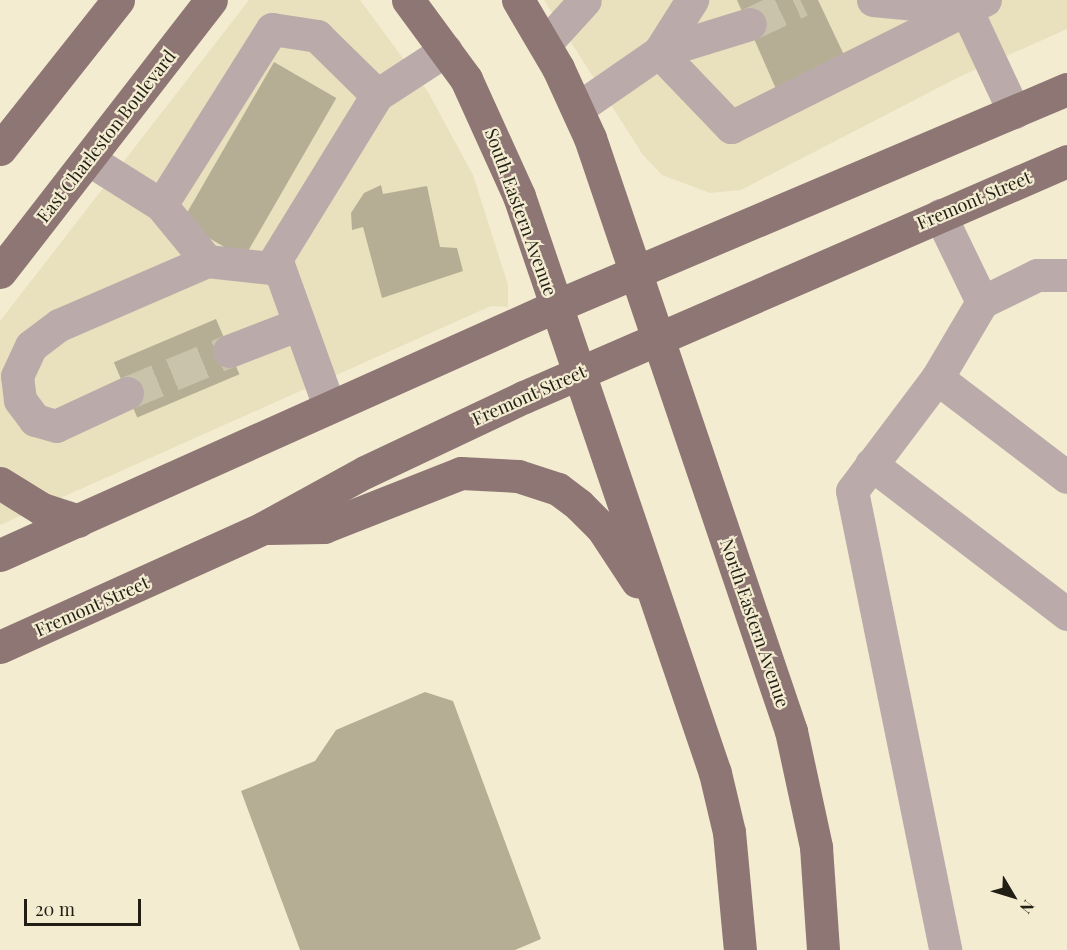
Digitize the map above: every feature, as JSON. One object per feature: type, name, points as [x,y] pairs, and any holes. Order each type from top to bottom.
[{"type":"main road","points":[[0,149],[118,0]]},
{"type":"main road","name":"East Charleston Boulevard","points":[[0,272],[211,0]]},
{"type":"main road","name":"South Eastern Avenue","points":[[408,0],[466,80],[505,159],[579,372]]},
{"type":"main road","points":[[518,0],[545,44],[578,108],[636,274]]},
{"type":"main road","points":[[0,555],[556,306],[636,274],[1067,89]]},
{"type":"main road","name":"Fremont Street","points":[[0,647],[263,528],[364,472],[579,372],[1067,160]]},
{"type":"main road","name":"North Eastern Avenue","points":[[636,274],[791,731],[816,847],[823,950]]},
{"type":"main road","points":[[579,372],[720,793],[736,888],[740,950]]},
{"type":"main road","points":[[263,528],[324,527],[461,473],[527,477],[558,489],[602,528],[667,630]]},
{"type":"main road","points":[[0,483],[42,509],[78,521]]},
{"type":"lane","points":[[545,44],[585,0]]},
{"type":"lane","points":[[659,52],[692,0]]},
{"type":"lane","points":[[873,0],[968,3]]},
{"type":"lane","points":[[659,52],[731,127],[968,3]]},
{"type":"lane","points":[[968,3],[1014,112]]},
{"type":"lane","points":[[578,108],[659,52],[750,24]]},
{"type":"lane","points":[[160,205],[272,29],[317,36],[377,95]]},
{"type":"lane","points":[[329,406],[276,259],[377,95],[446,50]]},
{"type":"lane","points":[[88,159],[160,205],[207,261]]},
{"type":"lane","points":[[940,215],[982,302]]},
{"type":"lane","points":[[127,393],[56,426],[35,420],[20,400],[17,376],[31,346],[59,325],[207,261],[279,269]]},
{"type":"lane","points":[[945,950],[852,490],[937,378],[982,302],[1037,275],[1067,275]]},
{"type":"lane","points":[[229,351],[300,324]]},
{"type":"lane","points":[[937,378],[1067,477]]},
{"type":"lane","points":[[872,464],[1067,614]]},
{"type":"shaded area","points":[[249,0],[360,0],[428,92],[473,175],[508,285],[508,307],[491,306],[0,525],[0,321]]},
{"type":"shaded area","points":[[544,0],[1067,0],[1067,29],[959,77],[741,190],[710,193],[662,175],[643,155]]},
{"type":"building","points":[[737,0],[818,0],[845,57],[776,89]]},
{"type":"building","points":[[274,62],[336,98],[244,258],[182,222]]},
{"type":"building","points":[[381,185],[383,194],[427,186],[440,247],[457,248],[463,271],[382,298],[363,227],[352,230],[351,213],[364,193]]},
{"type":"building","points":[[216,319],[239,374],[137,418],[114,362]]},
{"type":"building","points":[[425,692],[453,701],[541,939],[515,950],[300,950],[241,791],[315,761],[336,730]]},
{"type":"tunnel","points":[[750,24],[801,0]]},
{"type":"tunnel","points":[[127,393],[229,351]]}]
